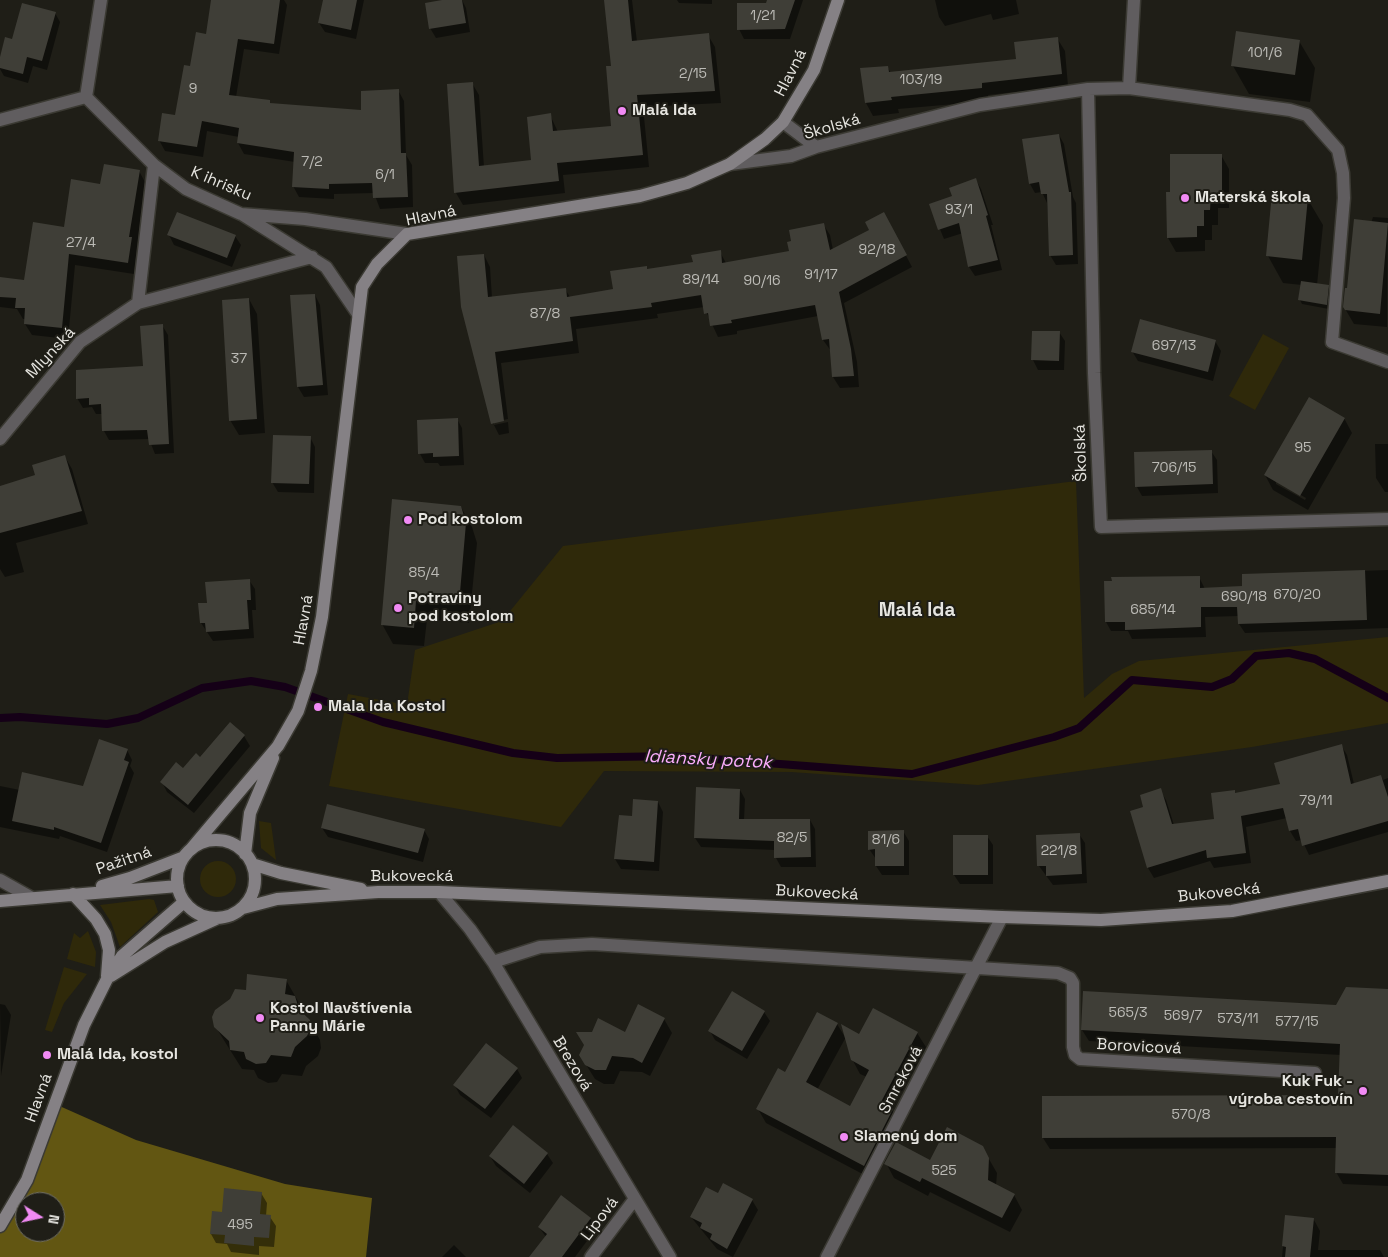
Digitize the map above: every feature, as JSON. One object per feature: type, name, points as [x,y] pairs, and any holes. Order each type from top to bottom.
[{"type":"main road","name":"Hlavná","points":[[243,908],[251,898],[255,885],[255,872],[248,859],[250,813],[278,746],[298,710],[311,671],[327,580],[362,287],[377,264],[407,234],[640,196],[687,183],[730,164],[765,139],[783,122],[814,70],[838,0]]},
{"type":"main road","name":"Hlavná","points":[[178,886],[177,876],[188,853],[278,746]]},
{"type":"main road","points":[[188,853],[203,842],[216,840],[229,842],[248,859],[281,874],[378,892]]},
{"type":"main road","name":"Pažitná","points":[[74,894],[130,878],[188,853]]},
{"type":"main road","name":"Bukovecká","points":[[243,908],[277,900],[378,892],[439,892],[1101,920],[1232,911],[1388,881]]},
{"type":"main road","points":[[178,886],[184,902],[200,914],[218,918]]},
{"type":"main road","name":"Pažitná","points":[[0,901],[178,886]]},
{"type":"main road","points":[[74,894],[96,919],[105,934],[109,950],[107,979]]},
{"type":"main road","name":"Hlavná","points":[[0,1226],[27,1180],[84,1025],[107,979],[122,956],[184,902]]},
{"type":"main road","points":[[107,979],[165,942],[218,918],[232,915],[243,908]]},
{"type":"street","points":[[0,120],[86,97],[101,0]]},
{"type":"street","points":[[1130,88],[1134,0]]},
{"type":"street","name":"Školská","points":[[730,164],[791,156],[816,147],[980,105],[1088,89],[1130,88],[1290,110],[1307,115],[1326,133],[1338,150],[1343,181],[1332,342],[1388,362]]},
{"type":"street","name":"Školská","points":[[1088,89],[1094,373],[1100,528],[1388,520]]},
{"type":"street","name":"K ihrisku","points":[[86,97],[154,165],[186,189],[241,214],[305,219],[407,234]]},
{"type":"street","points":[[783,122],[816,147]]},
{"type":"street","points":[[138,303],[154,165]]},
{"type":"street","points":[[241,214],[326,267],[358,314]]},
{"type":"street","name":"Mlynská","points":[[0,439],[80,342],[138,303],[312,257]]},
{"type":"street","points":[[0,880],[32,898]]},
{"type":"street","name":"Brezová","points":[[439,892],[470,929],[493,962],[634,1200],[670,1257]]},
{"type":"street","name":"Smreková","points":[[827,1257],[978,969],[1002,917]]},
{"type":"street","points":[[493,962],[540,947],[592,944],[978,969]]},
{"type":"street","name":"Borovicová","points":[[978,969],[1058,973],[1070,978],[1073,991],[1073,1047],[1075,1055],[1080,1059],[1315,1073]]},
{"type":"street","name":"Lipová","points":[[591,1257],[634,1200]]},
{"type":"shaded area","points":[[1263,334],[1289,348],[1255,410],[1229,396]]},
{"type":"shaded area","points":[[1076,481],[1084,698],[1112,674],[1139,661],[1388,637],[1388,723],[1252,747],[978,785],[791,772],[604,771],[561,827],[329,786],[348,694],[407,705],[415,650],[502,621],[563,546]]},
{"type":"shaded area","points":[[259,821],[271,823],[276,860],[261,848]]},
{"type":"shaded area","points":[[218,861],[231,866],[236,879],[231,892],[218,897],[205,892],[200,879],[205,866]]},
{"type":"shaded area","points":[[154,900],[158,912],[120,947],[111,922],[100,905]]},
{"type":"shaded area","points":[[88,931],[96,952],[95,967],[67,959],[74,933],[80,938]]},
{"type":"shaded area","points":[[64,967],[87,974],[64,1003],[52,1032],[45,1030]]},
{"type":"shaded area","points":[[55,1104],[136,1140],[285,1184],[372,1198],[366,1257],[0,1257],[0,1226],[15,1193],[15,1242],[65,1242],[65,1192],[15,1192]]},
{"type":"building","points":[[211,0],[280,0],[274,44],[238,39],[229,95],[270,100],[270,103],[361,110],[361,91],[399,89],[401,153],[406,153],[408,197],[373,198],[372,183],[329,184],[329,189],[292,187],[294,152],[237,143],[239,128],[202,121],[197,147],[158,141],[162,113],[175,115],[184,65],[190,66],[196,32],[206,34]]},
{"type":"building","points":[[323,0],[357,0],[351,30],[318,23]]},
{"type":"building","points":[[442,0],[462,0],[466,23],[429,29],[425,3]]},
{"type":"building","points":[[604,0],[628,0],[632,41],[709,33],[715,91],[637,95],[643,155],[557,163],[559,181],[454,193],[447,84],[473,82],[479,166],[531,160],[527,117],[551,113],[553,131],[611,126],[606,66],[611,66]]},
{"type":"building","points":[[767,0],[795,0],[785,29],[737,30],[737,3],[766,3]]},
{"type":"building","points":[[22,3],[56,12],[42,61],[27,57],[23,74],[0,68],[0,57],[5,37],[12,39]]},
{"type":"building","points":[[1236,31],[1300,40],[1295,75],[1231,66]]},
{"type":"building","points":[[1058,37],[1062,74],[982,83],[982,88],[891,97],[892,100],[865,103],[860,68],[888,66],[889,72],[1016,59],[1014,42]]},
{"type":"building","points":[[1059,134],[1069,192],[1071,192],[1073,255],[1049,256],[1047,194],[1041,194],[1039,182],[1029,184],[1022,139]]},
{"type":"building","name":"Materská škola","points":[[1170,154],[1222,154],[1222,194],[1211,194],[1210,210],[1204,210],[1204,226],[1197,226],[1197,237],[1167,238],[1166,192],[1170,192]]},
{"type":"building","points":[[104,164],[140,170],[129,237],[132,237],[128,263],[69,254],[62,328],[24,324],[25,308],[15,308],[16,298],[0,297],[0,277],[24,280],[33,222],[64,227],[71,179],[100,184]]},
{"type":"building","points":[[976,178],[988,215],[986,216],[998,260],[968,267],[959,223],[938,230],[929,204],[952,196],[949,188]]},
{"type":"building","points":[[1272,193],[1308,197],[1302,260],[1266,256]]},
{"type":"building","points":[[177,212],[236,235],[227,258],[167,235]]},
{"type":"building","points":[[884,212],[907,255],[839,292],[851,349],[854,376],[832,377],[829,339],[822,340],[815,305],[731,320],[732,323],[710,326],[708,313],[704,314],[701,295],[651,303],[652,307],[570,317],[573,341],[495,352],[504,421],[491,424],[461,307],[457,256],[484,254],[488,297],[566,288],[567,297],[613,289],[610,271],[647,266],[647,269],[693,262],[691,255],[721,250],[722,263],[789,251],[787,242],[791,241],[789,230],[824,223],[830,250],[869,230],[865,222]]},
{"type":"building","points":[[1354,219],[1388,223],[1380,314],[1345,310],[1343,307],[1345,288],[1347,288]]},
{"type":"building","points":[[1301,281],[1329,285],[1327,305],[1298,300]]},
{"type":"building","points":[[315,294],[323,385],[297,387],[290,295]]},
{"type":"building","points":[[249,298],[257,419],[229,421],[222,300]]},
{"type":"building","points":[[1140,319],[1216,340],[1208,372],[1131,352]]},
{"type":"building","points":[[163,324],[169,444],[149,445],[147,430],[102,431],[101,404],[89,405],[89,398],[76,399],[76,370],[143,366],[140,326]]},
{"type":"building","points":[[1032,331],[1060,331],[1059,361],[1031,360]]},
{"type":"building","points":[[1309,397],[1345,418],[1300,496],[1264,475]]},
{"type":"building","points":[[458,418],[459,456],[433,457],[433,453],[418,454],[417,420]]},
{"type":"building","points":[[273,435],[311,436],[309,484],[271,483]]},
{"type":"building","points":[[1212,450],[1213,484],[1135,487],[1134,452]]},
{"type":"building","points":[[65,455],[82,511],[0,533],[0,486],[35,475],[32,465]]},
{"type":"building","points":[[392,499],[461,506],[466,523],[459,604],[416,601],[414,628],[381,625]]},
{"type":"building","points":[[1365,570],[1367,620],[1238,624],[1237,607],[1201,607],[1201,627],[1125,630],[1125,622],[1105,622],[1104,581],[1112,581],[1111,577],[1200,576],[1200,588],[1242,586],[1242,574]]},
{"type":"building","points":[[250,579],[251,600],[247,600],[249,629],[206,632],[205,623],[200,623],[198,603],[207,603],[205,582]]},
{"type":"building","points":[[230,722],[245,735],[188,805],[160,782],[176,762],[183,768],[196,753],[200,757]]},
{"type":"building","points":[[99,739],[128,749],[124,760],[129,762],[101,843],[54,827],[54,830],[12,821],[22,772],[83,786]]},
{"type":"building","points":[[1342,744],[1351,784],[1381,775],[1388,797],[1388,821],[1302,846],[1298,829],[1289,831],[1283,808],[1241,816],[1246,853],[1207,858],[1206,850],[1147,868],[1130,811],[1143,807],[1140,795],[1161,788],[1172,824],[1214,819],[1211,793],[1235,790],[1235,793],[1280,784],[1274,763]]},
{"type":"building","points":[[696,787],[740,789],[739,819],[810,819],[811,857],[774,858],[774,841],[694,838]]},
{"type":"building","points":[[633,799],[658,801],[654,862],[614,859],[619,815],[632,816]]},
{"type":"building","points":[[327,804],[425,829],[418,853],[321,828]]},
{"type":"building","points":[[904,830],[904,866],[875,866],[875,849],[868,850],[868,831]]},
{"type":"building","points":[[1080,833],[1082,874],[1046,876],[1046,866],[1037,866],[1036,835]]},
{"type":"building","points":[[953,835],[988,835],[988,875],[953,875]]},
{"type":"building","name":"Kostol Navštívenia Panny Márie","points":[[247,974],[287,979],[285,994],[295,996],[299,1009],[310,1020],[311,1028],[307,1036],[295,1047],[291,1057],[271,1055],[266,1063],[256,1064],[246,1059],[244,1052],[230,1050],[229,1041],[214,1027],[212,1017],[215,1010],[230,999],[235,989],[246,990]]},
{"type":"building","points":[[1346,987],[1388,989],[1388,1175],[1335,1173],[1336,1137],[1042,1138],[1042,1096],[1338,1095],[1340,1044],[1081,1030],[1083,991],[1336,1005]]},
{"type":"building","points":[[732,991],[765,1011],[742,1051],[708,1031]]},
{"type":"building","points":[[638,1004],[665,1018],[642,1063],[633,1058],[612,1056],[606,1070],[595,1070],[585,1065],[579,1055],[584,1045],[576,1032],[592,1032],[598,1018],[625,1032]]},
{"type":"building","points":[[873,1008],[918,1032],[881,1102],[893,1109],[864,1166],[756,1109],[778,1068],[785,1072],[817,1012],[838,1023],[806,1082],[850,1106],[869,1070],[851,1060],[841,1024],[859,1034]]},
{"type":"building","points":[[486,1043],[518,1068],[485,1109],[453,1085]]},
{"type":"building","points":[[513,1125],[548,1153],[524,1184],[489,1156]]},
{"type":"building","points":[[947,1127],[983,1146],[989,1158],[988,1180],[1015,1194],[1002,1218],[922,1178],[920,1182],[884,1164],[896,1142],[930,1160]]},
{"type":"building","points":[[723,1183],[753,1199],[727,1249],[710,1239],[712,1234],[700,1228],[702,1223],[690,1217],[706,1187],[718,1193]]},
{"type":"building","points":[[224,1188],[262,1192],[260,1214],[271,1215],[269,1238],[254,1237],[254,1246],[224,1243],[225,1235],[210,1234],[212,1211],[222,1212]]},
{"type":"building","points":[[561,1195],[591,1218],[562,1257],[529,1257],[547,1234],[538,1227]]},
{"type":"building","points":[[1285,1215],[1314,1218],[1310,1257],[1285,1257],[1286,1247],[1282,1246]]},
{"type":"waterway","name":"Idiansky potok","points":[[0,718],[20,717],[107,724],[138,718],[202,688],[251,681],[285,687],[383,722],[513,753],[557,758],[674,756],[912,774],[1054,737],[1079,728],[1132,680],[1212,687],[1232,679],[1256,656],[1289,653],[1315,659],[1388,698]]},
{"type":"place","name":"Malá Ida","points":[[622,111]]},
{"type":"place","name":"Materská škola","points":[[1185,198]]},
{"type":"place","name":"Pod kostolom","points":[[408,520]]},
{"type":"place","name":"Potraviny pod kostolom","points":[[398,608]]},
{"type":"place","name":"Mala Ida Kostol","points":[[318,707]]},
{"type":"place","name":"Kostol Navštívenia Panny Márie","points":[[260,1018]]},
{"type":"place","name":"Malá Ida, kostol","points":[[47,1055]]},
{"type":"place","name":"Kuk Fuk - výroba cestovín","points":[[1363,1091]]},
{"type":"place","name":"Slamený dom","points":[[844,1137]]},
{"type":"district","name":"Malá Ida","points":[[917,611]]}]
